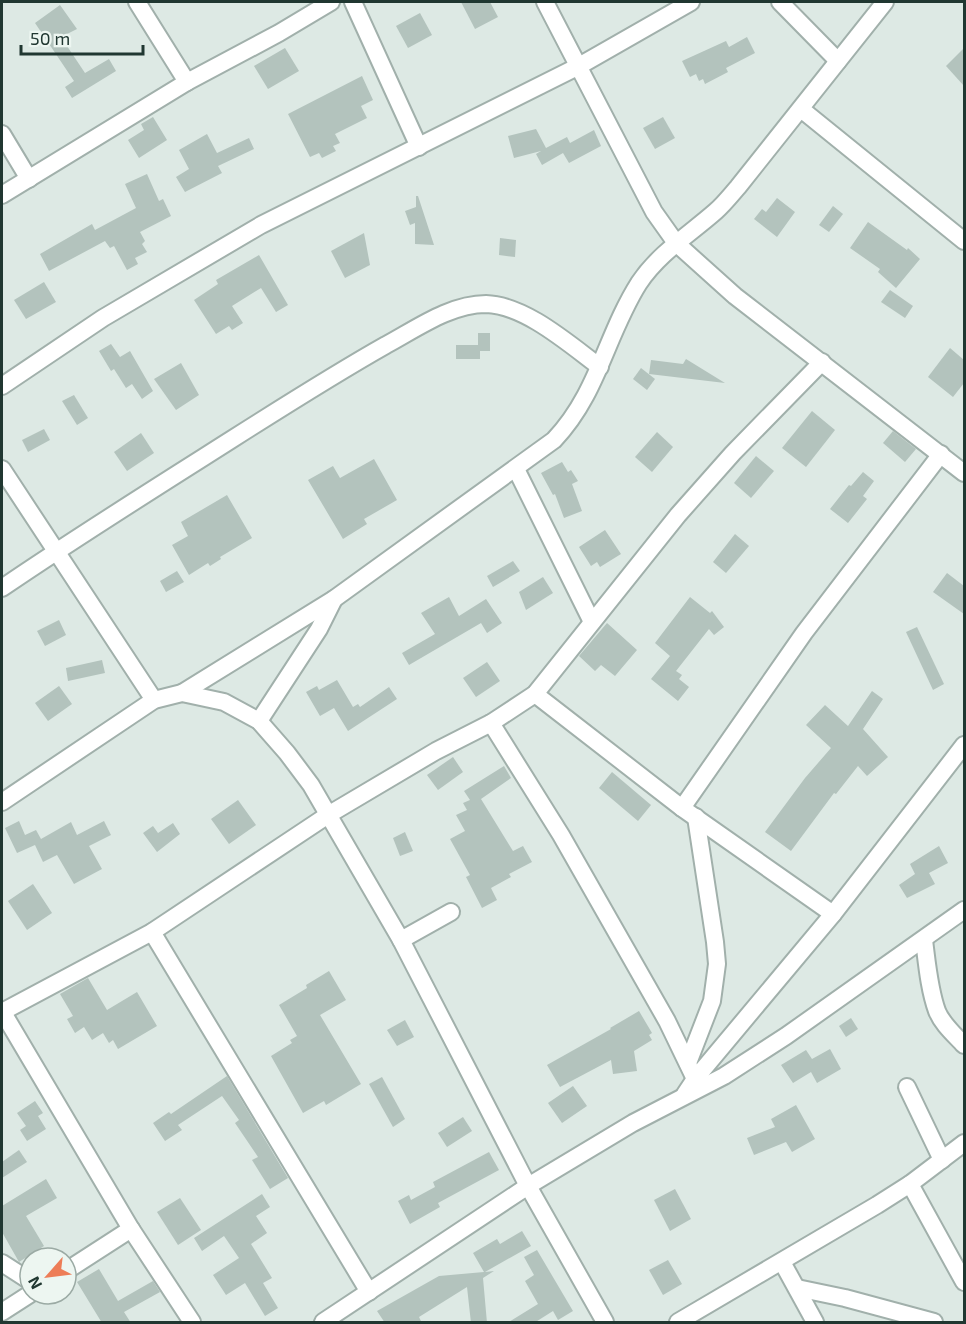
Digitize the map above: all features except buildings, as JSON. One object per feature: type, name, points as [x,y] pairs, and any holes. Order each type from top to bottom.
[{"type":"street","points":[[137,2],[187,82]]},
{"type":"street","points":[[2,195],[187,82],[279,33],[331,2]]},
{"type":"street","points":[[353,2],[419,147]]},
{"type":"street","points":[[545,2],[654,212],[676,243],[761,317],[964,473]]},
{"type":"street","points":[[2,386],[103,318],[261,225],[579,66],[691,2]]},
{"type":"street","points":[[780,2],[838,61]]},
{"type":"street","points":[[2,802],[154,700],[182,693],[334,599],[554,440],[570,424],[585,400],[624,311],[640,282],[656,261],[718,209],[801,109],[885,2]]},
{"type":"street","points":[[801,109],[964,241]]},
{"type":"street","points":[[2,134],[29,179]]},
{"type":"street","points":[[2,588],[55,552],[348,367],[432,320],[465,306],[486,304],[502,306],[528,318],[562,339],[600,367]]},
{"type":"street","points":[[192,1323],[131,1229],[2,1011],[152,932],[328,814],[436,751],[491,723],[535,694],[686,506],[733,453],[822,362]]},
{"type":"street","points":[[682,808],[804,633],[941,454]]},
{"type":"street","points":[[2,469],[154,700]]},
{"type":"street","points":[[516,469],[592,622]]},
{"type":"street","points":[[259,721],[319,629],[334,599]]},
{"type":"street","points":[[182,693],[224,702],[259,721],[311,785],[401,940],[528,1186],[605,1323]]},
{"type":"street","points":[[535,694],[682,808],[833,914]]},
{"type":"street","points":[[491,723],[561,835],[667,1021],[695,1078]]},
{"type":"street","points":[[683,1098],[695,1078],[833,914],[964,745]]},
{"type":"street","points":[[688,1063],[712,1001],[717,964],[696,817]]},
{"type":"street","points":[[323,1323],[528,1186],[633,1123],[724,1076],[786,1036],[964,910]]},
{"type":"street","points":[[401,940],[451,912]]},
{"type":"street","points":[[152,932],[369,1292]]},
{"type":"street","points":[[924,940],[937,1011],[964,1045]]},
{"type":"street","points":[[907,1087],[942,1160]]},
{"type":"street","points":[[678,1323],[910,1184],[964,1143]]},
{"type":"street","points":[[910,1184],[964,1282]]},
{"type":"street","points":[[78,1263],[131,1229]]},
{"type":"street","points":[[782,1262],[815,1323]]},
{"type":"street","points":[[2,1263],[18,1273]]},
{"type":"street","points":[[797,1288],[845,1298],[934,1323]]},
{"type":"street","points":[[2,1312],[18,1302]]}]
